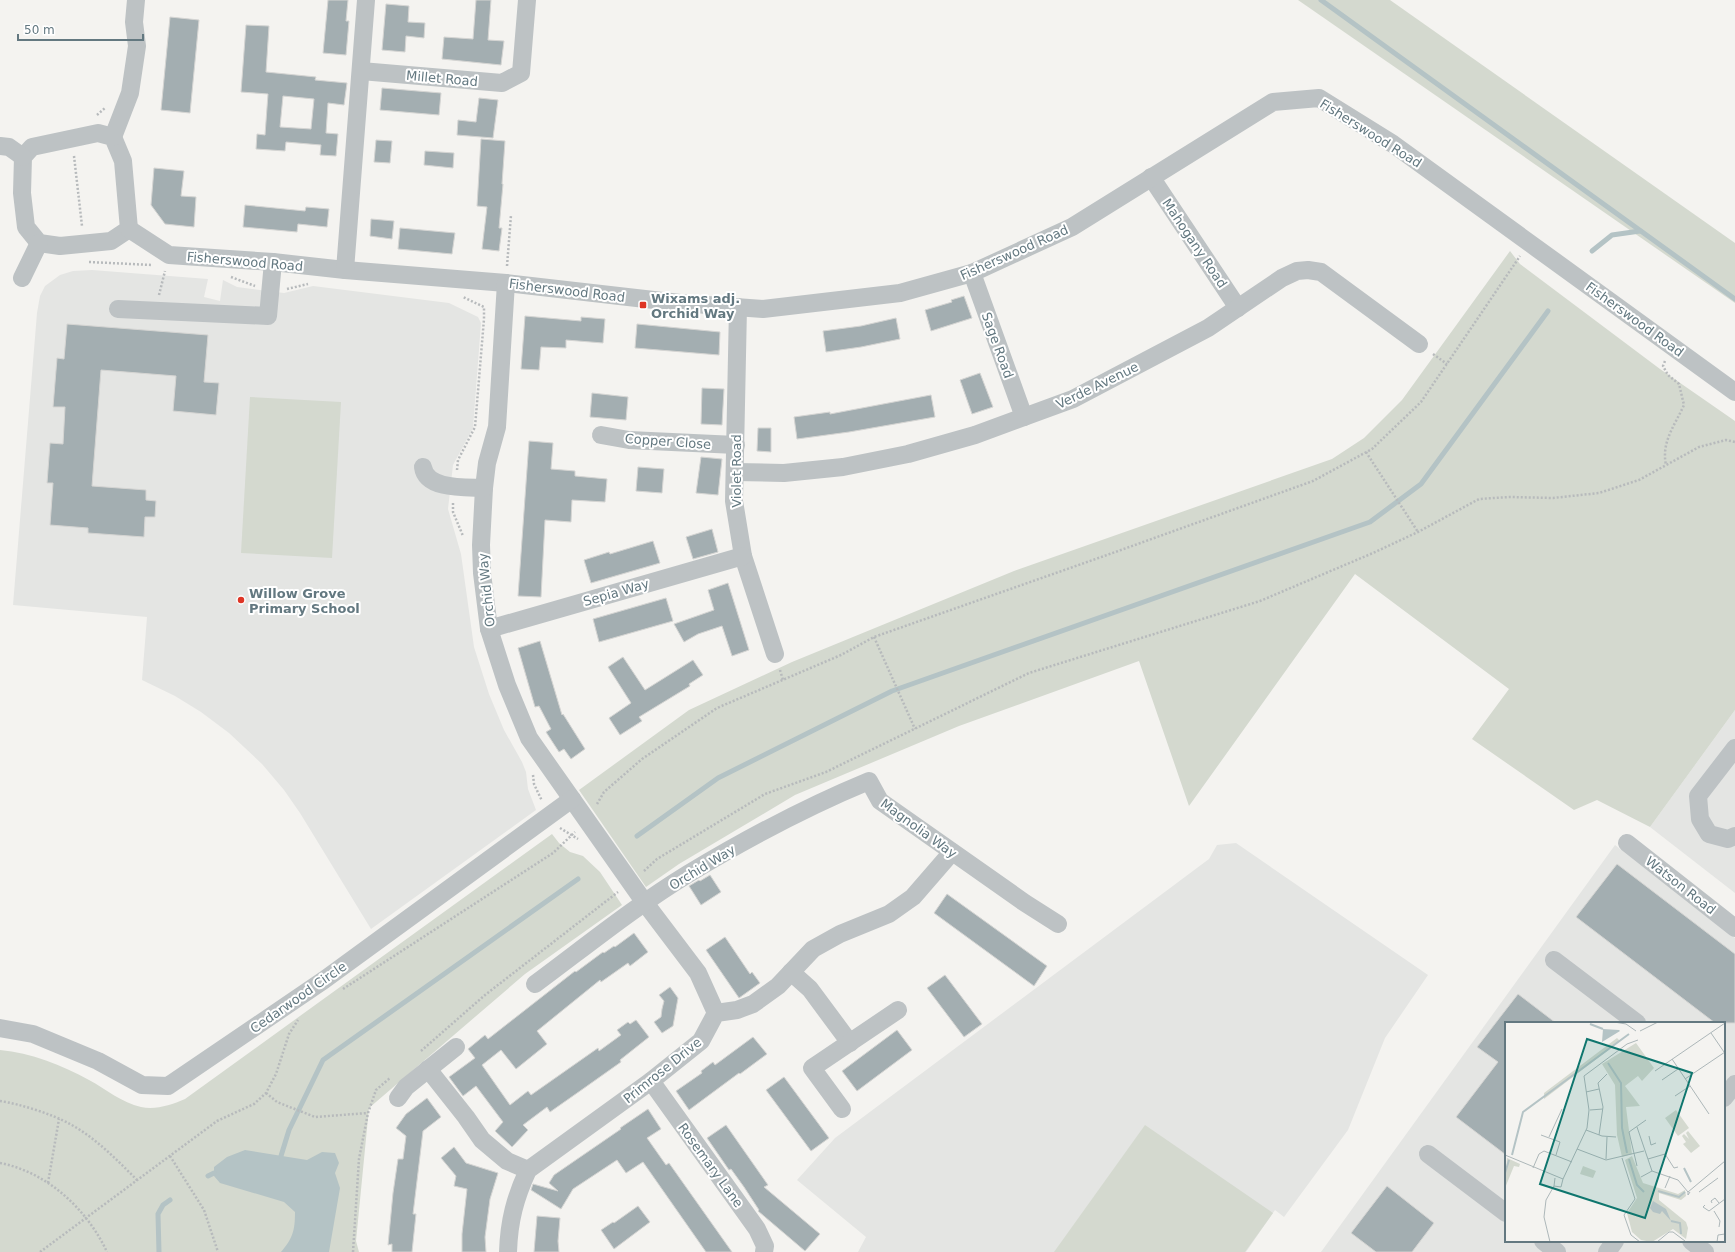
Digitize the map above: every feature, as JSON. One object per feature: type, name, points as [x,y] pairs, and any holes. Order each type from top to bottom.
[{"type":"street","points":[[113,137],[98,133],[32,147],[23,157],[22,194],[26,227],[39,243],[60,246],[111,241],[129,229],[123,161],[113,137],[130,93],[137,46],[134,22],[136,0]]},
{"type":"street","points":[[345,270],[362,68],[366,0]]},
{"type":"street","name":"Millet Road","points":[[362,68],[502,83],[520,73],[527,0]]},
{"type":"street","name":"Fisherswood Road","points":[[129,229],[168,260],[273,262],[345,270],[506,283],[680,303],[763,309],[900,293],[972,274],[1072,227],[1273,102],[1319,98],[1393,144],[1735,392]]},
{"type":"street","points":[[0,146],[8,147],[23,157]]},
{"type":"street","name":"Mahogany Road","points":[[1151,177],[1238,308]]},
{"type":"street","points":[[22,278],[39,243]]},
{"type":"street","points":[[118,309],[268,316],[273,262]]},
{"type":"street","name":"Verde Avenue","points":[[735,472],[784,473],[843,467],[908,454],[975,435],[1073,399],[1208,328],[1282,278],[1297,271],[1308,270],[1320,272],[1419,344]]},
{"type":"street","name":"Sage Road","points":[[972,274],[1024,417]]},
{"type":"street","name":"Orchid Way","points":[[506,283],[497,427],[487,463],[481,545],[482,573],[489,629],[507,685],[530,738],[632,882],[645,903],[698,973],[716,1013]]},
{"type":"street","name":"Violet Road","points":[[738,307],[734,501],[743,556],[775,654]]},
{"type":"street","name":"Copper Close","points":[[601,435],[629,440],[736,446]]},
{"type":"street","points":[[423,467],[424,473],[435,483],[484,488]]},
{"type":"street","name":"Sepia Way","points":[[489,629],[743,556]]},
{"type":"street","points":[[1735,748],[1698,796],[1700,819],[1709,834],[1728,839],[1735,836]]},
{"type":"street","name":"Magnolia Way","points":[[760,833],[804,809],[869,781],[880,802],[1025,903],[1058,924]]},
{"type":"street","name":"Cedarwood Circle","points":[[0,1028],[34,1034],[98,1061],[142,1085],[168,1086],[324,973],[572,799]]},
{"type":"street","name":"Orchid Way","points":[[645,903],[688,874],[760,833]]},
{"type":"street","name":"Watson Road","points":[[1627,843],[1735,928]]},
{"type":"street","points":[[716,1013],[737,1010],[753,1004],[778,986],[813,949],[840,934],[889,914],[913,897],[952,852]]},
{"type":"street","points":[[535,984],[645,903]]},
{"type":"street","points":[[1554,960],[1636,1022]]},
{"type":"street","points":[[791,972],[810,989],[850,1043]]},
{"type":"street","points":[[842,1109],[812,1068],[898,1010]]},
{"type":"street","name":"Primrose Drive","points":[[508,1252],[512,1210],[517,1193],[528,1170],[651,1081],[701,1040],[716,1013]]},
{"type":"street","points":[[398,1098],[406,1087],[456,1047]]},
{"type":"street","points":[[428,1068],[482,1140],[507,1161],[528,1170]]},
{"type":"street","name":"Rosemary Lane","points":[[651,1081],[758,1229],[764,1246],[764,1252]]},
{"type":"street","points":[[1428,1154],[1505,1212]]},
{"type":"street","points":[[1544,1242],[1557,1252]]},
{"type":"street","points":[[1607,1252],[1614,1242]]},
{"type":"street","points":[[1692,1242],[1705,1252]]},
{"type":"path","points":[[92,120],[104,110],[106,104]]},
{"type":"path","points":[[72,139],[86,262],[168,260],[159,291],[158,311]]},
{"type":"path","points":[[506,283],[511,215]]},
{"type":"path","points":[[340,991],[553,853],[588,820],[604,792],[642,759],[717,708],[841,655],[874,637],[1313,481],[1372,449],[1421,402],[1530,242]]},
{"type":"path","points":[[224,274],[252,286],[288,289],[310,283]]},
{"type":"path","points":[[461,296],[484,307],[475,427],[458,460],[454,486],[453,512],[466,542]]},
{"type":"path","points":[[1666,465],[1664,455],[1667,437],[1684,405],[1679,384],[1668,375],[1663,366],[1672,346]]},
{"type":"path","points":[[632,882],[657,859],[765,794],[826,772],[1029,673],[1260,601],[1373,553],[1418,532],[1479,499],[1510,497],[1553,498],[1599,493],[1639,480],[1699,447],[1726,440],[1735,442]]},
{"type":"path","points":[[1366,452],[1418,532]]},
{"type":"path","points":[[874,637],[915,729]]},
{"type":"path","points":[[532,772],[534,784],[544,806],[556,825],[583,842]]},
{"type":"path","points":[[40,1252],[86,1217],[138,1181],[217,1121],[254,1104],[266,1093],[276,1074],[289,1034],[300,1016]]},
{"type":"path","points":[[266,1093],[277,1102],[309,1116],[316,1117],[368,1113]]},
{"type":"path","points":[[0,1101],[20,1104],[70,1124],[109,1152],[138,1181]]},
{"type":"path","points":[[48,1183],[59,1119]]},
{"type":"path","points":[[170,1156],[204,1210],[218,1252]]},
{"type":"path","points":[[0,1163],[25,1171],[48,1183],[61,1193],[86,1217],[107,1252]]},
{"type":"shaded area","points":[[1298,0],[1390,0],[1735,243],[1735,303]]},
{"type":"shaded area","points":[[1510,251],[1520,264],[1660,369],[1735,421],[1735,710],[1650,827],[1597,800],[1574,810],[1472,739],[1509,689],[1355,574],[1189,806],[1139,661],[959,726],[795,795],[679,864],[646,887],[579,790],[689,710],[792,662],[1014,571],[1332,459],[1364,438],[1402,400]]},
{"type":"shaded area","name":"Willow Grove Primary School","points":[[92,270],[208,279],[204,297],[220,301],[223,280],[237,287],[284,293],[313,286],[449,303],[478,317],[481,323],[473,428],[453,465],[448,509],[461,554],[474,647],[489,694],[504,730],[526,772],[528,789],[536,810],[371,929],[300,813],[284,790],[262,764],[229,733],[201,712],[175,696],[142,680],[147,617],[13,605],[37,313],[40,296],[45,286],[60,275],[73,271]]},
{"type":"shaded area","points":[[250,397],[341,402],[332,558],[241,553]]},
{"type":"shaded area","points":[[1735,710],[1735,893],[1650,827]]},
{"type":"shaded area","points":[[552,834],[559,843],[570,852],[583,856],[600,872],[622,905],[525,974],[369,1108],[356,1241],[359,1252],[0,1252],[0,1050],[35,1057],[57,1065],[79,1075],[127,1102],[141,1107],[152,1108],[169,1105],[180,1101],[185,1099]]},
{"type":"shaded area","points":[[1236,843],[1428,975],[1385,1038],[1348,1130],[1284,1217],[1275,1210],[1246,1252],[858,1252],[866,1237],[797,1180],[835,1138],[1209,859],[1217,845]]},
{"type":"shaded area","points":[[1615,845],[1735,938],[1735,1252],[1321,1252]]},
{"type":"shaded area","points":[[1145,1125],[1273,1213],[1245,1252],[1054,1252]]},
{"type":"shaded area","points":[[245,1150],[307,1160],[322,1152],[335,1153],[339,1163],[335,1173],[340,1188],[329,1252],[281,1252],[292,1234],[295,1212],[284,1202],[220,1183],[214,1176],[214,1167],[227,1157]]},
{"type":"building","points":[[328,0],[348,0],[346,21],[349,21],[346,55],[323,53]]},
{"type":"building","points":[[476,0],[491,0],[488,40],[504,41],[501,65],[442,59],[444,37],[473,39]]},
{"type":"building","points":[[386,4],[409,6],[408,22],[425,23],[424,38],[406,36],[405,52],[382,50]]},
{"type":"building","points":[[170,17],[199,20],[190,113],[161,110]]},
{"type":"building","points":[[246,25],[269,26],[266,72],[316,77],[315,80],[347,83],[344,105],[328,103],[326,133],[338,134],[336,156],[320,155],[321,145],[286,142],[285,151],[256,149],[257,134],[265,135],[268,94],[241,92]],"holes":[[[283,96],[314,99],[311,129],[280,127]]]},
{"type":"building","points":[[382,88],[441,93],[439,115],[380,110]]},
{"type":"building","points":[[479,98],[498,100],[493,138],[457,135],[458,120],[476,122]]},
{"type":"building","points":[[481,139],[505,141],[499,228],[502,228],[499,251],[482,249],[487,207],[477,206]]},
{"type":"building","points":[[376,140],[392,141],[390,163],[374,162]]},
{"type":"building","points":[[425,151],[454,153],[453,168],[424,165]]},
{"type":"building","points":[[154,168],[184,171],[181,196],[196,197],[194,227],[165,224],[151,205]]},
{"type":"building","points":[[245,205],[305,211],[306,207],[329,209],[327,227],[298,224],[297,232],[243,227]]},
{"type":"building","points":[[371,219],[394,221],[392,239],[370,236]]},
{"type":"building","points":[[400,228],[455,233],[452,254],[398,249]]},
{"type":"building","points":[[964,296],[972,318],[931,331],[925,310],[952,302],[951,300]]},
{"type":"building","points":[[525,316],[581,321],[581,317],[605,319],[603,343],[566,340],[566,348],[541,347],[539,370],[521,369]]},
{"type":"building","points":[[896,318],[900,339],[826,352],[823,331],[861,326]]},
{"type":"building","points":[[67,324],[208,335],[204,382],[219,383],[216,415],[173,411],[176,376],[101,370],[92,486],[146,490],[146,500],[156,501],[155,517],[145,517],[144,537],[88,533],[88,528],[50,525],[53,483],[47,483],[50,443],[63,444],[65,407],[53,407],[57,358],[64,359]]},
{"type":"building","points":[[637,324],[720,332],[719,355],[635,348]]},
{"type":"building","points":[[980,373],[993,407],[972,414],[960,380]]},
{"type":"building","points":[[702,388],[724,389],[722,425],[701,424]]},
{"type":"building","points":[[592,393],[628,397],[626,420],[590,417]]},
{"type":"building","points":[[931,395],[935,417],[849,432],[797,439],[794,417],[830,412],[830,414]]},
{"type":"building","points":[[758,428],[771,428],[771,452],[757,451]]},
{"type":"building","points":[[529,441],[553,443],[551,469],[575,471],[575,476],[607,479],[605,502],[572,500],[571,522],[545,520],[541,597],[518,596]]},
{"type":"building","points":[[701,457],[722,459],[718,495],[696,493]]},
{"type":"building","points":[[638,467],[664,469],[662,493],[636,491]]},
{"type":"building","points":[[712,529],[718,552],[693,559],[686,537]]},
{"type":"building","points":[[653,541],[660,563],[591,583],[584,560]]},
{"type":"building","points":[[728,583],[749,650],[732,656],[722,626],[698,634],[684,642],[674,624],[714,610],[708,590]]},
{"type":"building","points":[[666,598],[673,621],[599,642],[593,619]]},
{"type":"building","points":[[540,641],[562,715],[563,714],[585,749],[571,759],[564,749],[559,752],[546,732],[551,729],[539,706],[535,707],[518,648]]},
{"type":"building","points":[[623,657],[645,690],[693,660],[703,675],[689,684],[690,686],[639,717],[642,721],[620,735],[609,718],[631,703],[608,667]]},
{"type":"building","points":[[1617,864],[1735,954],[1735,1023],[1714,1022],[1576,917]]},
{"type":"building","points":[[710,875],[721,892],[701,905],[689,886]]},
{"type":"building","points":[[947,894],[1047,966],[1034,986],[934,913]]},
{"type":"building","points":[[634,933],[648,952],[630,966],[628,963],[601,982],[600,980],[537,1031],[547,1044],[516,1069],[501,1050],[482,1065],[510,1105],[528,1091],[531,1095],[598,1048],[599,1051],[621,1035],[617,1030],[628,1022],[630,1024],[636,1020],[649,1037],[620,1060],[621,1062],[550,1112],[547,1107],[523,1125],[528,1130],[512,1147],[495,1131],[503,1122],[476,1086],[463,1096],[449,1077],[475,1058],[468,1049],[485,1035],[488,1039],[575,971],[576,972],[603,952],[604,953],[614,946],[615,947]]},
{"type":"building","points":[[725,937],[750,974],[752,972],[760,983],[739,998],[706,950]]},
{"type":"building","points":[[945,975],[982,1024],[964,1037],[927,988]]},
{"type":"building","points":[[670,987],[678,998],[673,1026],[662,1033],[654,1022],[661,1017],[664,1001],[659,995]]},
{"type":"building","points":[[1518,994],[1555,1022],[1505,1022],[1505,1154],[1456,1117],[1498,1062],[1477,1047]]},
{"type":"building","points":[[897,1030],[912,1050],[857,1091],[842,1071]]},
{"type":"building","points":[[753,1037],[767,1054],[689,1110],[676,1091],[702,1073],[701,1071],[713,1062],[715,1065]]},
{"type":"building","points":[[784,1077],[829,1138],[811,1151],[766,1090]]},
{"type":"building","points":[[427,1098],[441,1117],[423,1131],[413,1214],[416,1214],[412,1252],[392,1252],[392,1244],[388,1245],[393,1193],[398,1159],[403,1159],[406,1136],[396,1128],[406,1114]]},
{"type":"building","points":[[648,1109],[661,1129],[647,1138],[666,1165],[669,1163],[732,1252],[706,1252],[643,1162],[626,1173],[617,1160],[573,1189],[561,1209],[531,1190],[533,1184],[558,1191],[549,1183],[554,1175]]},
{"type":"building","points":[[726,1125],[768,1185],[764,1187],[820,1234],[805,1251],[758,1211],[759,1210],[744,1187],[731,1169],[729,1170],[707,1138]]},
{"type":"building","points":[[454,1147],[466,1163],[498,1173],[490,1199],[485,1237],[486,1252],[462,1252],[462,1234],[467,1189],[454,1186],[456,1176],[441,1158]]},
{"type":"building","points":[[1387,1186],[1434,1223],[1412,1252],[1376,1252],[1351,1233]]},
{"type":"building","points":[[638,1206],[650,1222],[614,1249],[601,1230],[613,1222],[614,1223]]},
{"type":"building","points":[[537,1216],[560,1218],[558,1241],[559,1252],[534,1252]]},
{"type":"waterway","points":[[1321,0],[1735,299]]},
{"type":"waterway","points":[[1592,251],[1612,235],[1640,231]]},
{"type":"waterway","points":[[637,836],[718,778],[892,691],[1370,522],[1421,484],[1548,311]]},
{"type":"waterway","points":[[281,1156],[289,1130],[323,1060],[578,879]]},
{"type":"waterway","points":[[208,1176],[214,1173]]},
{"type":"waterway","points":[[159,1252],[158,1214],[163,1205],[170,1200]]},
{"type":"place","name":"Wixams adj. Orchid Way","points":[[643,305]]},
{"type":"place","name":"Willow Grove Primary School","points":[[241,600]]}]
